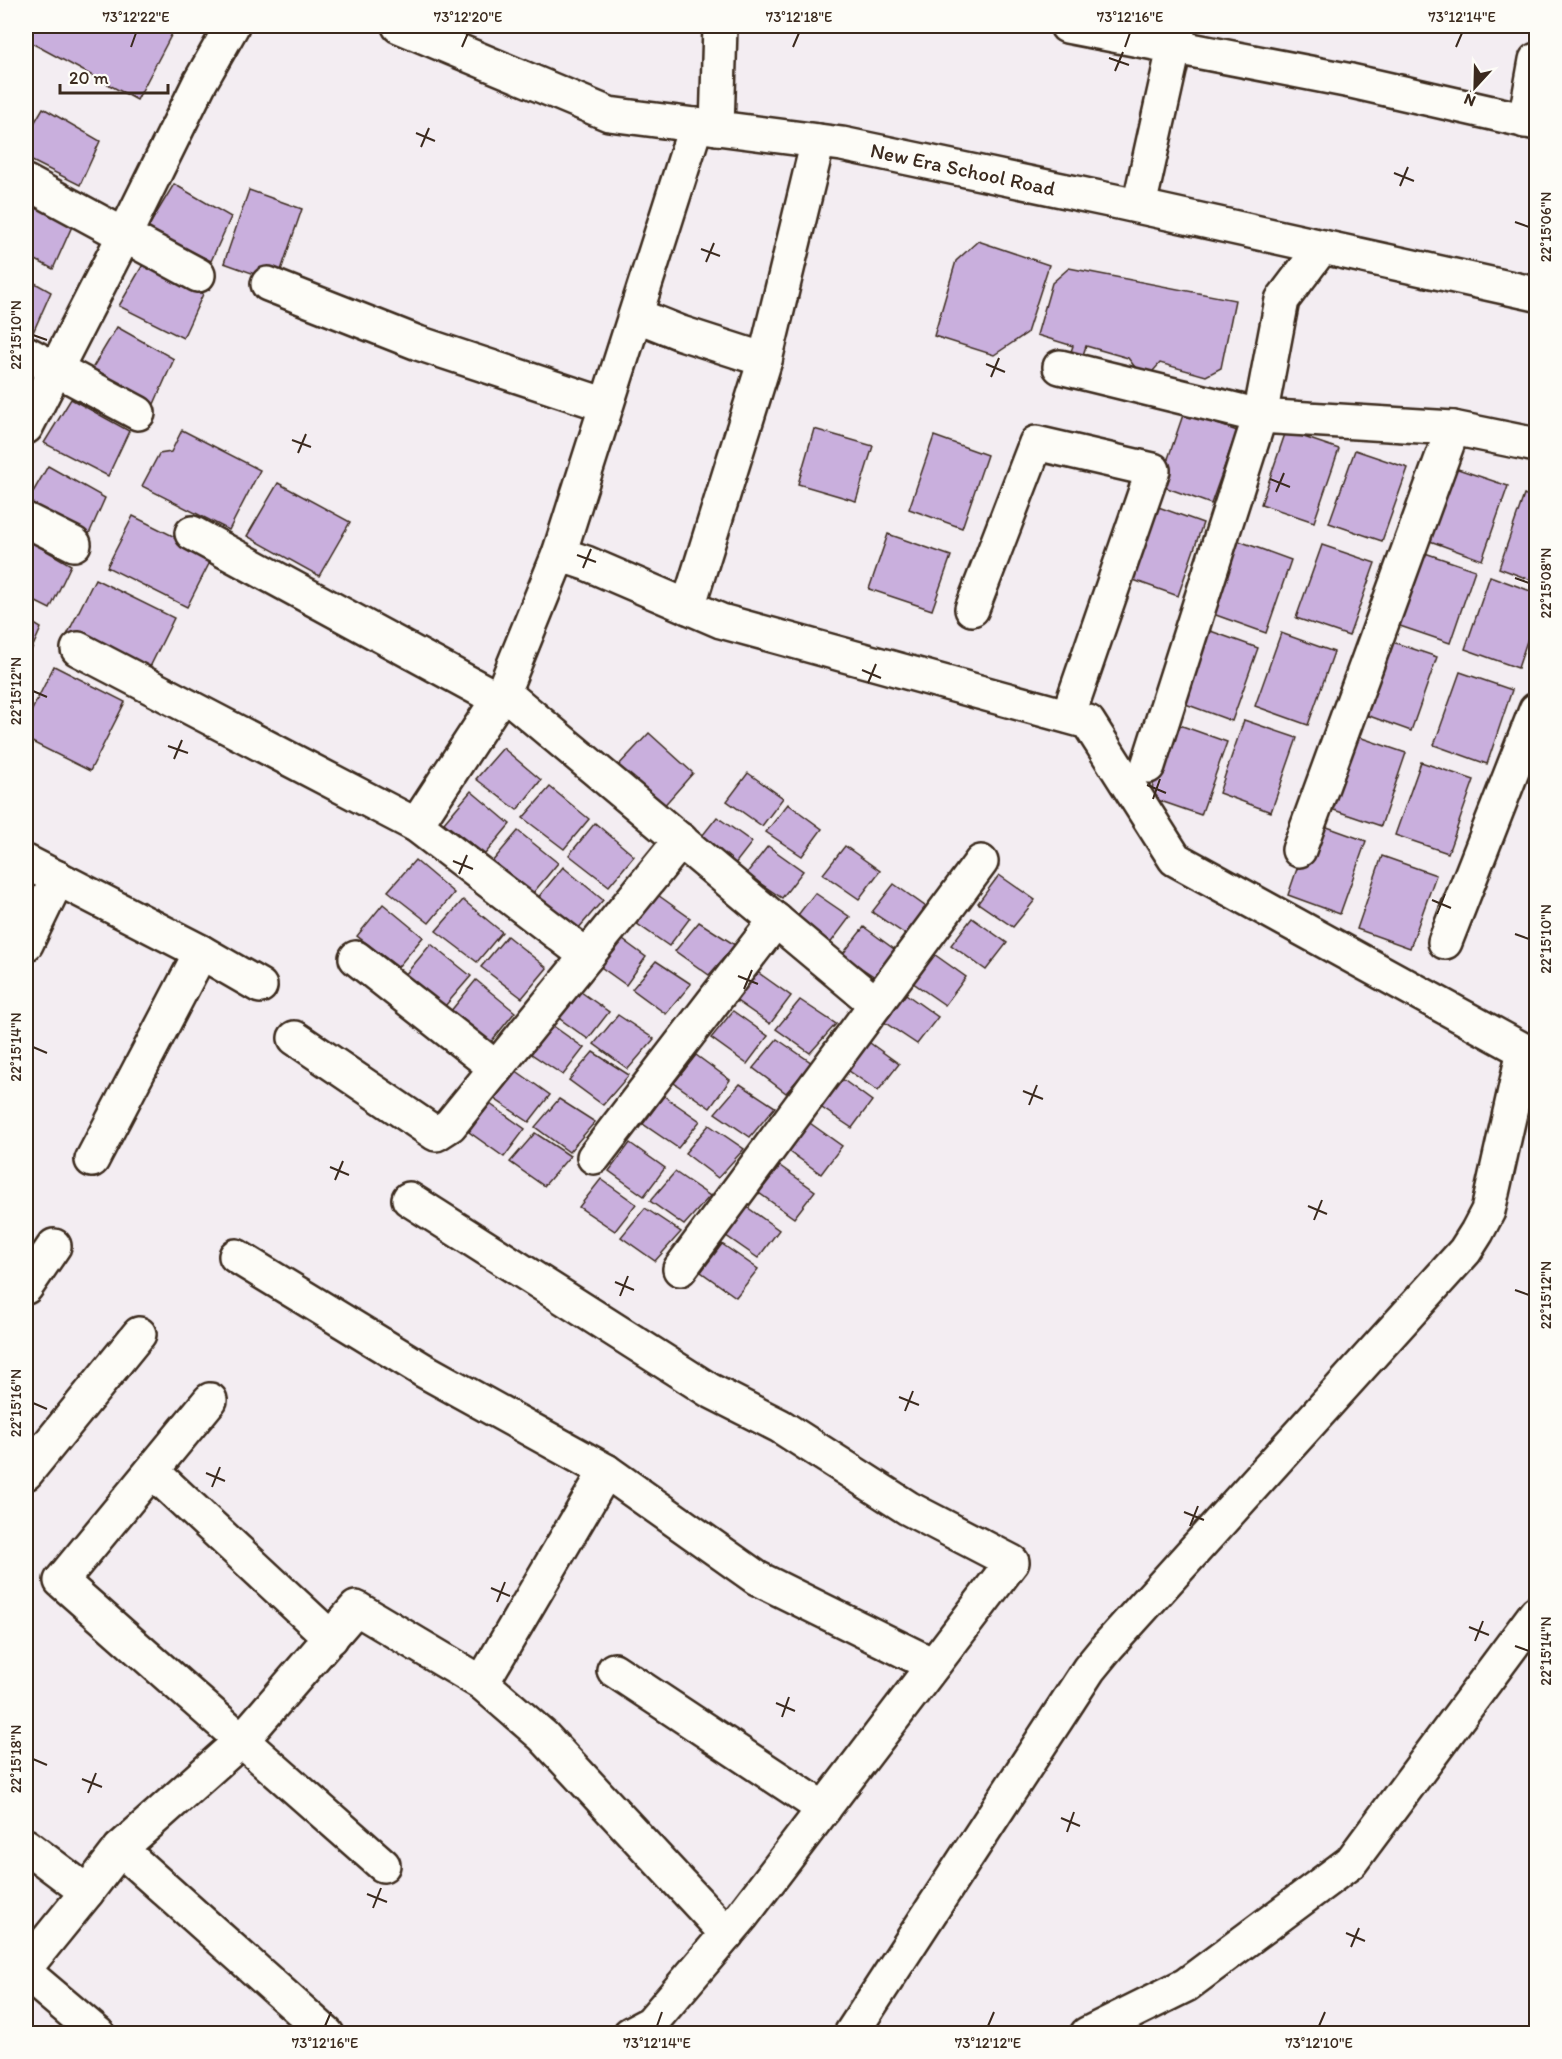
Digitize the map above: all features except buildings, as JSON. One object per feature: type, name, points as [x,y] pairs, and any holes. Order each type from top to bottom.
[{"type":"street","points":[[26,427],[199,84],[232,26]]},
{"type":"street","name":"New Era School Road","points":[[399,26],[609,114],[865,149],[1139,206],[1536,294]]},
{"type":"street","points":[[416,825],[501,695],[559,554],[636,315],[706,127],[720,26]]},
{"type":"street","points":[[1067,26],[1177,35],[1351,81],[1531,122],[1536,60]]},
{"type":"street","points":[[1139,206],[1177,35]]},
{"type":"street","points":[[688,607],[765,360],[818,141]]},
{"type":"street","points":[[26,182],[198,275]]},
{"type":"street","points":[[1148,766],[1260,416],[1282,300],[1322,247]]},
{"type":"street","points":[[268,284],[418,343],[606,405]]},
{"type":"street","points":[[636,315],[681,333],[765,360]]},
{"type":"street","points":[[26,353],[138,413]]},
{"type":"street","points":[[1060,367],[1260,416],[1453,428],[1536,445]]},
{"type":"street","points":[[1299,850],[1453,428]]},
{"type":"street","points":[[972,609],[1036,443],[1153,470],[1068,716]]},
{"type":"street","points":[[26,520],[74,544]]},
{"type":"street","points":[[192,533],[501,695],[681,840],[876,1004]]},
{"type":"street","points":[[559,554],[586,563],[721,621],[1088,722],[1175,859],[1530,1054],[1488,1211],[1465,1251],[1101,1655],[1083,1679],[851,2034]]},
{"type":"street","points":[[78,649],[416,825],[587,956]]},
{"type":"street","points":[[1445,942],[1536,710]]},
{"type":"street","points":[[295,1038],[436,1134],[450,1125],[681,840]]},
{"type":"street","points":[[26,862],[201,952],[260,986]]},
{"type":"street","points":[[680,1269],[981,862]]},
{"type":"street","points":[[26,944],[58,878]]},
{"type":"street","points":[[594,1156],[776,920]]},
{"type":"street","points":[[93,1160],[201,952]]},
{"type":"street","points":[[356,958],[496,1068]]},
{"type":"street","points":[[409,1199],[709,1390],[780,1426],[908,1508],[1012,1562],[726,1934],[651,2023],[630,2034]]},
{"type":"street","points":[[26,1287],[54,1246]]},
{"type":"street","points":[[236,1256],[423,1370],[606,1471],[757,1578],[933,1665]]},
{"type":"street","points":[[26,1473],[139,1334]]},
{"type":"street","points":[[210,1400],[61,1581],[383,1864]]},
{"type":"street","points":[[152,1471],[331,1638]]},
{"type":"street","points":[[482,1683],[606,1471]]},
{"type":"street","points":[[26,1966],[120,1849],[242,1740],[356,1608],[482,1683],[543,1736],[726,1934]]},
{"type":"street","points":[[1087,2034],[1186,1985],[1352,1862],[1536,1613]]},
{"type":"street","points":[[614,1670],[824,1809]]},
{"type":"street","points":[[26,1846],[87,1892]]},
{"type":"street","points":[[120,1849],[327,2034]]},
{"type":"street","points":[[26,1973],[98,2034]]}]
